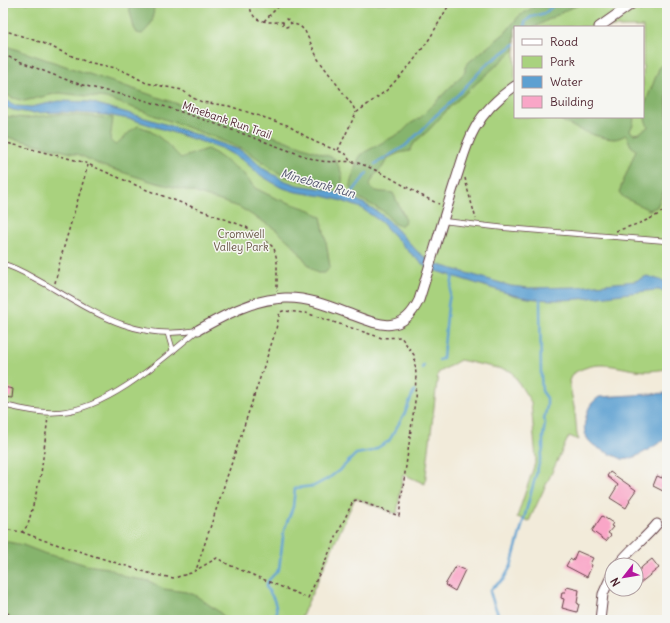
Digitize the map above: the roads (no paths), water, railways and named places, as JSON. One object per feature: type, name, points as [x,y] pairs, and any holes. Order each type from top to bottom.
[{"type":"street","points":[[600,26],[634,3]]},
{"type":"street","points":[[198,330],[236,309],[256,303],[286,298],[307,300],[318,303],[382,325],[391,324],[406,318],[412,313],[419,300],[467,146],[475,128],[489,108],[514,87]]},
{"type":"street","points":[[625,557],[657,524]]},
{"type":"street","points":[[600,620],[604,592]]},
{"type":"lane","points":[[443,221],[505,228],[667,241]]},
{"type":"lane","points":[[3,264],[25,273],[109,320],[148,331],[168,334],[198,330]]},
{"type":"lane","points":[[3,405],[49,413],[81,408],[122,389],[173,351],[198,330]]},
{"type":"lane","points":[[168,334],[173,351]]},
{"type":"water","name":"Minebank Run","points":[[3,97],[11,104],[16,106],[31,107],[59,101],[90,102],[162,123],[240,150],[264,169],[283,180],[297,185],[324,189],[349,196],[363,203],[389,221],[418,252],[430,261],[511,286],[529,288],[576,287],[635,281],[647,276],[667,282],[667,291],[657,290],[567,300],[549,300],[513,295],[427,268],[409,252],[381,222],[361,208],[323,196],[296,192],[280,187],[260,175],[244,161],[221,148],[134,120],[107,115],[62,112],[30,113],[13,110],[3,106]]},
{"type":"water","points":[[667,393],[667,438],[651,448],[632,458],[622,459],[599,449],[588,440],[585,434],[584,426],[586,417],[590,406],[599,397]]},
{"type":"waterway","points":[[525,26],[525,22],[531,17],[545,13],[556,3]]},
{"type":"waterway","points":[[375,164],[405,146],[449,104],[486,65],[514,45]]},
{"type":"waterway","points":[[348,198],[367,173]]},
{"type":"waterway","points":[[439,360],[443,358],[448,306],[453,275]]},
{"type":"waterway","points":[[500,620],[490,591],[494,586],[503,580],[511,566],[543,449],[544,419],[547,398],[542,391],[540,297]]},
{"type":"waterway","points":[[277,620],[275,602],[266,587],[268,581],[279,569],[284,530],[293,507],[295,488],[314,486],[329,478],[341,469],[356,454],[372,451],[389,441],[405,413],[414,391]]},
{"type":"park label","name":"Cromwell Valley Park","points":[[241,240]]}]
